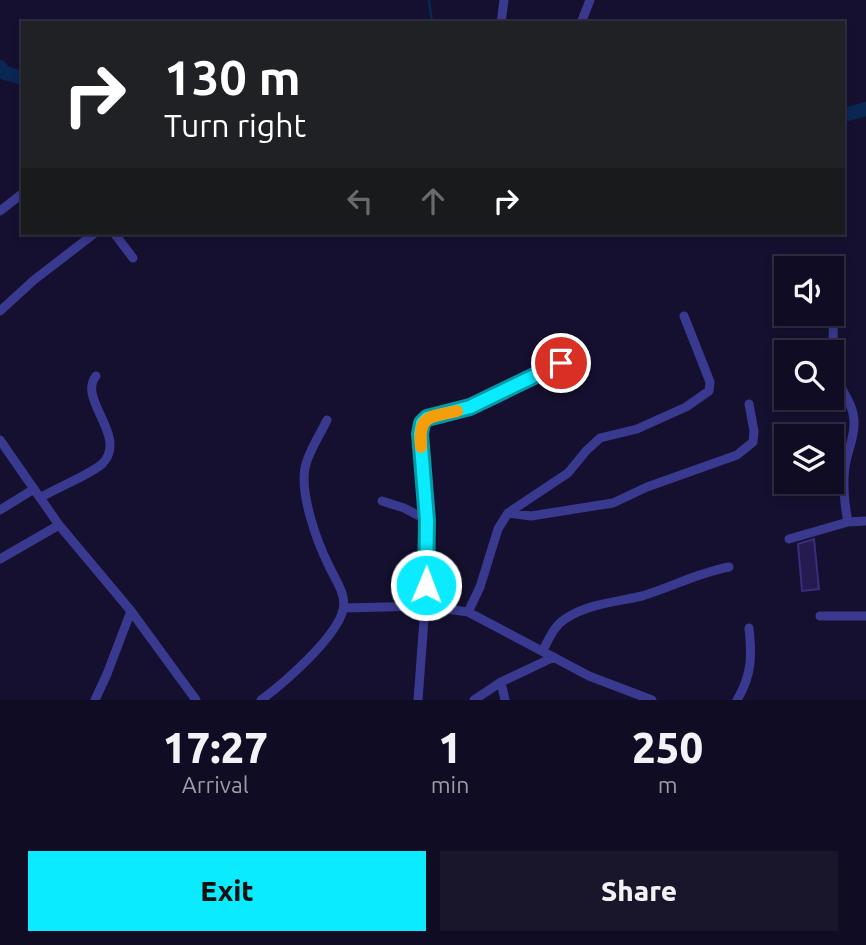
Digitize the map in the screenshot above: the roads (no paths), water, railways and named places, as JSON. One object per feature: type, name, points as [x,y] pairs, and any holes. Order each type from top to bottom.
[{"type":"street","points":[[501,21],[504,0]]},
{"type":"street","points":[[583,21],[590,0]]},
{"type":"street","points":[[1,205],[21,194]]},
{"type":"street","points":[[1,308],[92,235]]},
{"type":"street","points":[[116,235],[133,258]]},
{"type":"street","points":[[468,612],[480,587],[499,529],[508,513],[568,473],[600,438],[637,429],[686,407],[709,391],[710,382],[684,316]]},
{"type":"street","points":[[833,326],[834,364],[854,418],[854,431],[846,460],[845,498],[848,522]]},
{"type":"street","points":[[418,700],[425,606],[427,520],[420,434],[422,423],[427,418],[470,407],[561,363]]},
{"type":"street","points":[[40,498],[96,468],[106,458],[109,447],[107,429],[91,393],[92,381],[96,376]]},
{"type":"street","points":[[508,513],[531,516],[613,503],[647,487],[737,455],[753,442],[754,431],[749,404]]},
{"type":"street","points":[[261,700],[278,688],[322,645],[337,624],[344,608],[339,584],[314,531],[304,477],[305,465],[327,420]]},
{"type":"street","points":[[0,440],[59,525],[131,611],[196,700]]},
{"type":"street","points":[[0,510],[34,489]]},
{"type":"street","points":[[382,501],[404,508],[427,520]]},
{"type":"street","points":[[789,539],[848,522],[866,521]]},
{"type":"street","points":[[0,559],[59,525]]},
{"type":"street","points":[[544,650],[552,633],[562,621],[574,614],[670,587],[696,574],[729,567]]},
{"type":"street","points":[[344,608],[425,606],[468,612],[589,676],[652,700]]},
{"type":"street","points":[[95,700],[131,611]]},
{"type":"street","points":[[820,616],[866,616]]},
{"type":"street","points":[[737,700],[749,677],[752,660],[749,628]]},
{"type":"street","points":[[474,700],[501,682],[554,657]]},
{"type":"street","points":[[501,682],[505,700]]},
{"type":"waterway","points":[[429,0],[432,21]]},
{"type":"waterway","points":[[0,67],[5,73],[21,77]]},
{"type":"waterway","points":[[845,115],[866,109]]}]
